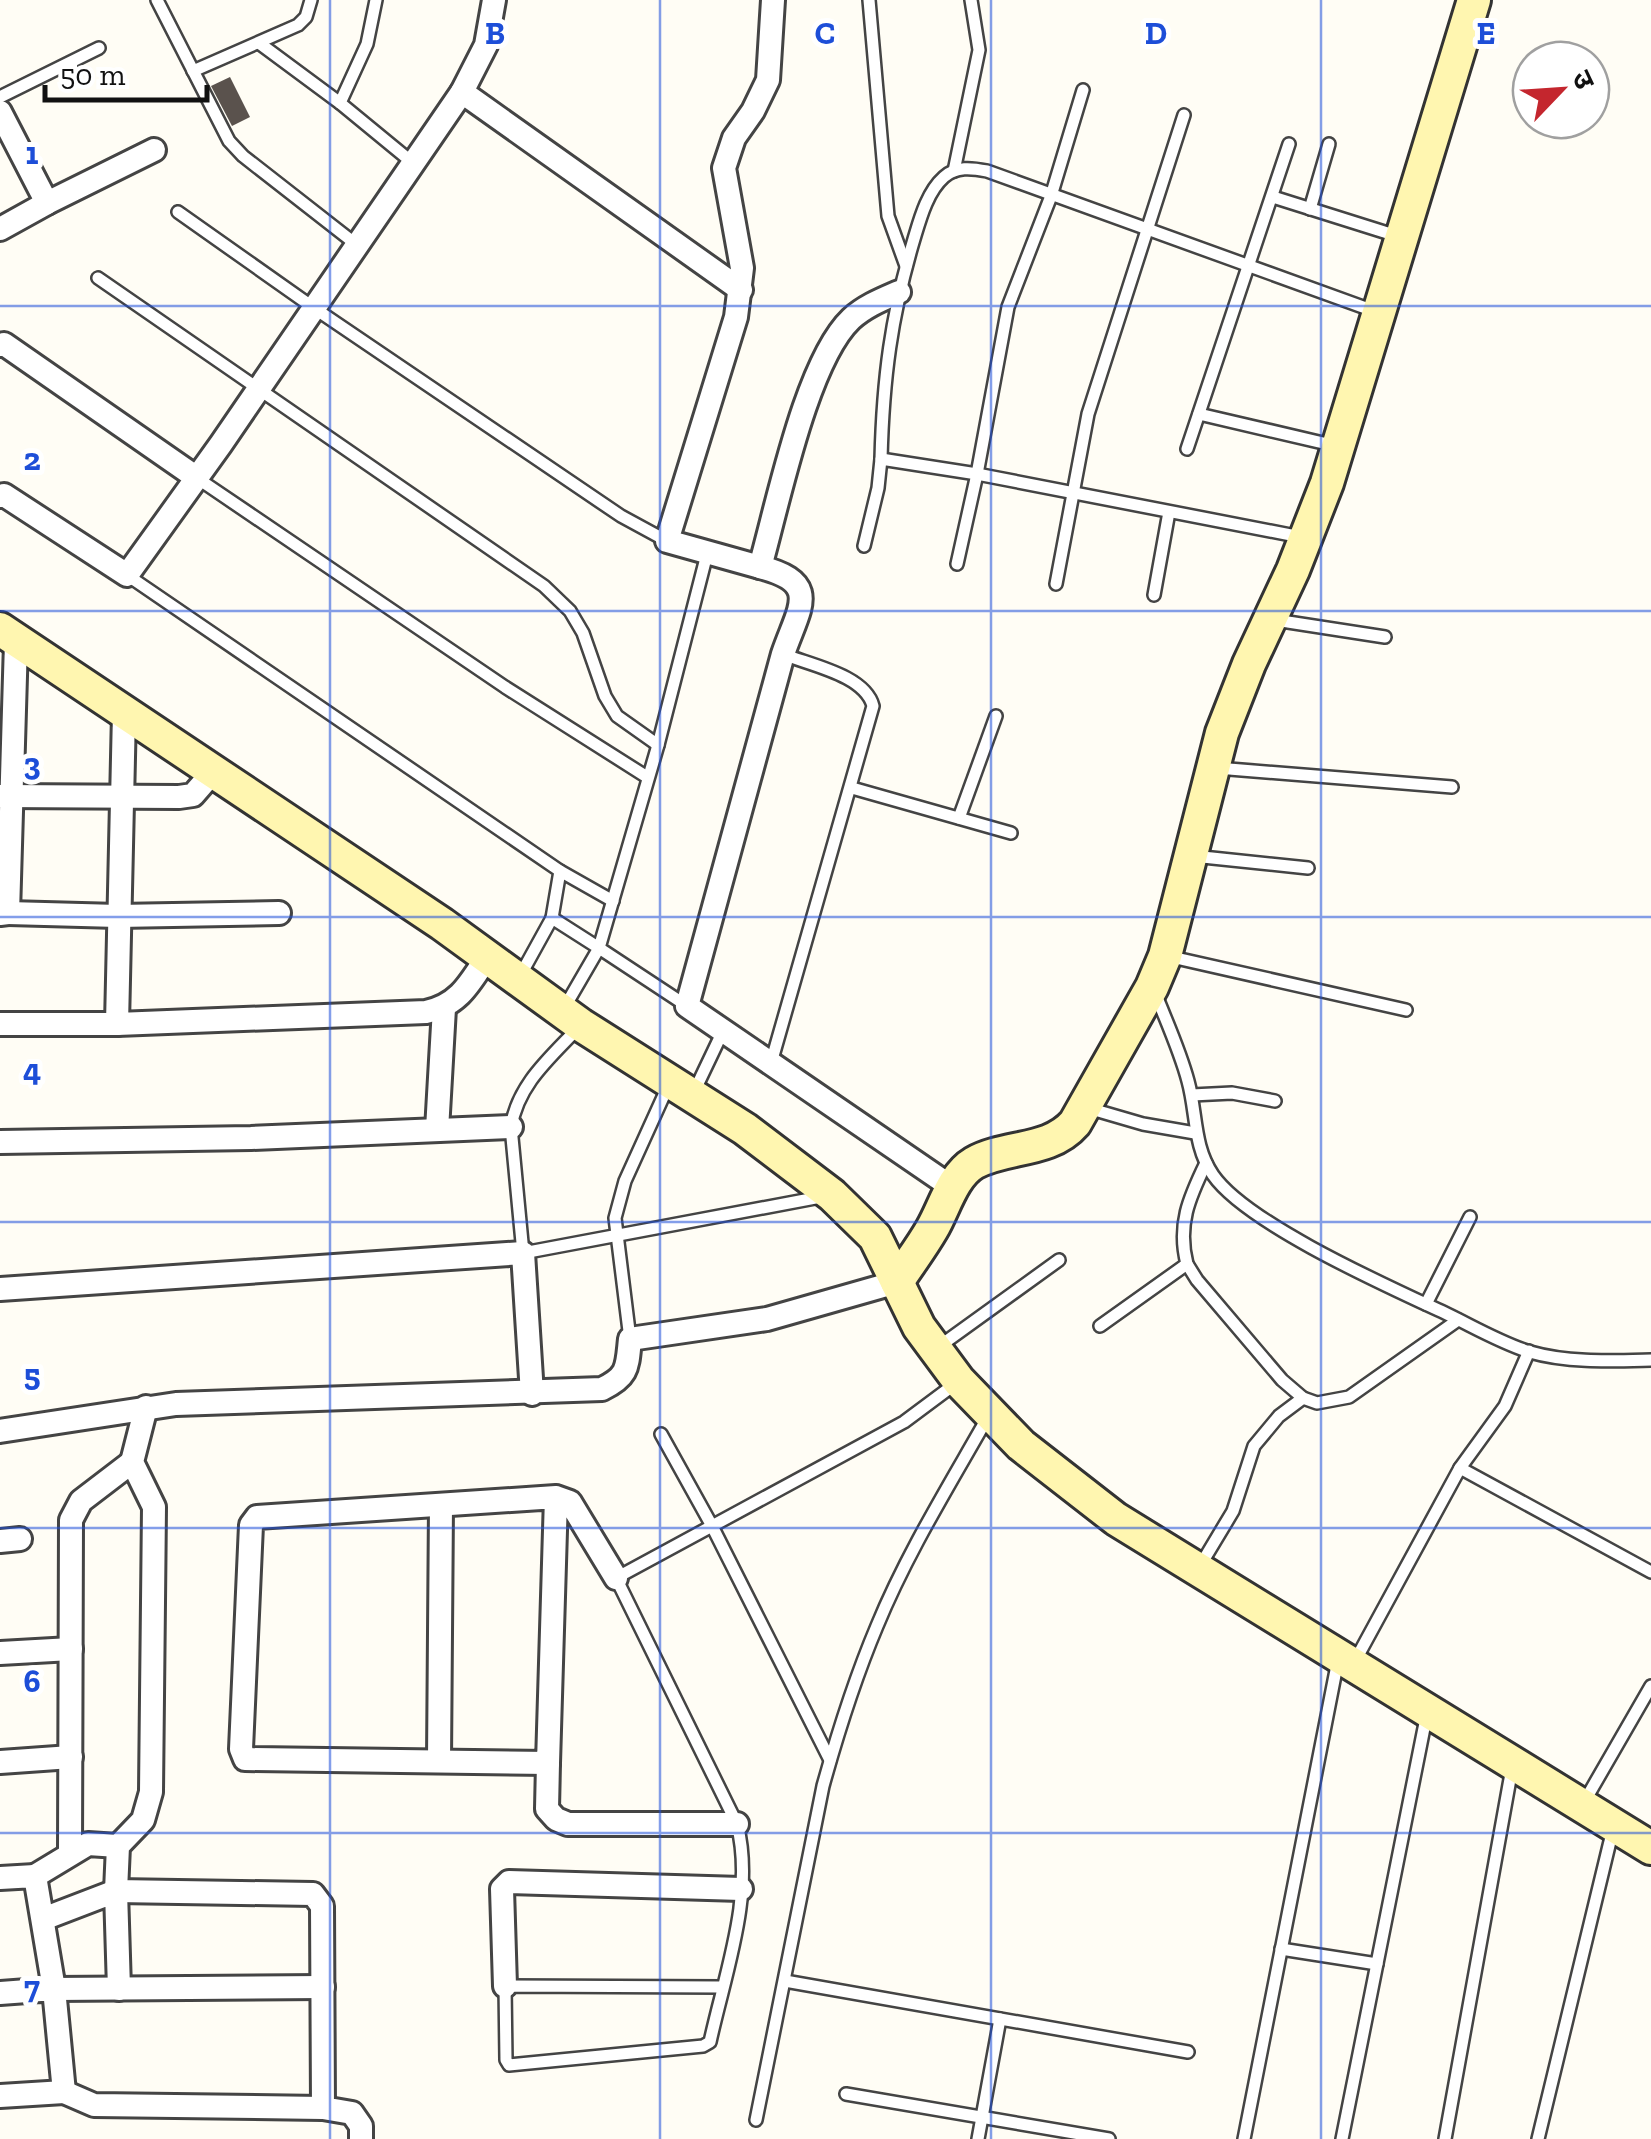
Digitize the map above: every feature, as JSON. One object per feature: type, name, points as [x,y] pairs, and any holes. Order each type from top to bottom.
[{"type":"street","points":[[0,496],[127,574],[462,92],[486,45],[494,0]]},
{"type":"street","points":[[773,0],[768,80],[734,138],[724,168],[742,268],[736,318],[667,540],[794,580],[801,590],[800,604],[687,1006],[954,1188]]},
{"type":"street","points":[[0,1431],[146,1407],[602,1389],[618,1381],[626,1370],[630,1339],[767,1319],[897,1282],[965,1170],[976,1162],[1051,1141],[1066,1133],[1086,1107],[1165,956],[1212,768],[1234,700],[1306,538],[1338,446],[1474,0]]},
{"type":"street","points":[[462,92],[741,290]]},
{"type":"street","points":[[0,112],[47,203]]},
{"type":"street","points":[[0,228],[154,150]]},
{"type":"street","points":[[760,567],[820,367],[852,318],[899,292]]},
{"type":"street","points":[[1,341],[196,478]]},
{"type":"street","points":[[8,635],[4,913],[118,916],[279,913]]},
{"type":"street","points":[[8,635],[488,956],[572,1018],[746,1129],[832,1195],[876,1237],[919,1327],[989,1416],[1116,1519],[1651,1848]]},
{"type":"street","points":[[117,1024],[124,712]]},
{"type":"street","points":[[5,796],[120,798],[193,794],[213,772]]},
{"type":"street","points":[[0,1024],[411,1015],[444,1008],[457,1000],[488,956]]},
{"type":"street","points":[[437,1130],[444,1008]]},
{"type":"street","points":[[0,1142],[251,1138],[511,1126]]},
{"type":"street","points":[[0,1289],[523,1252],[532,1394]]},
{"type":"street","points":[[70,1854],[71,1520],[81,1500],[132,1462],[146,1407]]},
{"type":"street","points":[[119,1989],[118,1846],[143,1820],[151,1792],[154,1507],[132,1462]]},
{"type":"street","points":[[556,1498],[547,1809],[568,1824],[737,1824]]},
{"type":"street","points":[[548,1764],[245,1759],[241,1750],[250,1525],[257,1517],[556,1498],[570,1502],[616,1578]]},
{"type":"street","points":[[440,1761],[441,1505]]},
{"type":"street","points":[[0,1653],[71,1649]]},
{"type":"street","points":[[0,1762],[71,1757]]},
{"type":"street","points":[[0,1878],[36,1876],[88,1844],[118,1846]]},
{"type":"street","points":[[36,1876],[54,1990],[64,2092]]},
{"type":"street","points":[[506,1986],[502,1889],[508,1882],[741,1888]]},
{"type":"street","points":[[43,1919],[116,1891],[314,1894],[322,1906],[324,2108]]},
{"type":"street","points":[[0,1993],[323,1987]]},
{"type":"street","points":[[0,2096],[64,2092],[94,2105],[324,2108],[352,2113],[361,2126],[361,2139]]},
{"type":"lane","points":[[158,0],[229,141],[242,156],[357,245]]},
{"type":"lane","points":[[193,71],[298,25],[306,17],[311,0]]},
{"type":"lane","points":[[340,103],[368,44],[376,0]]},
{"type":"lane","points":[[870,0],[888,216],[906,266]]},
{"type":"lane","points":[[954,170],[980,50],[971,0]]},
{"type":"lane","points":[[259,43],[413,163]]},
{"type":"lane","points":[[0,96],[99,48]]},
{"type":"lane","points":[[956,564],[1008,307],[1051,196],[1082,90]]},
{"type":"lane","points":[[1056,584],[1088,414],[1184,115]]},
{"type":"lane","points":[[1186,449],[1289,144]]},
{"type":"lane","points":[[1310,208],[1330,144]]},
{"type":"lane","points":[[864,546],[881,459],[888,344],[899,292],[928,201],[936,186],[954,170],[987,171],[1379,313]]},
{"type":"lane","points":[[1273,196],[1402,238]]},
{"type":"lane","points":[[178,212],[621,516],[667,540]]},
{"type":"lane","points":[[98,278],[544,586],[570,611],[583,633],[604,696],[617,716],[658,745]]},
{"type":"lane","points":[[1199,414],[1338,446]]},
{"type":"lane","points":[[881,459],[1306,538]]},
{"type":"lane","points":[[196,478],[504,686],[647,777]]},
{"type":"lane","points":[[1154,595],[1168,512]]},
{"type":"lane","points":[[707,554],[658,745],[599,948],[572,1018],[522,1091],[511,1126],[523,1252],[832,1195]]},
{"type":"lane","points":[[127,574],[560,871],[613,901]]},
{"type":"lane","points":[[1270,619],[1385,637]]},
{"type":"lane","points":[[771,1063],[872,718],[871,698],[852,682],[783,654]]},
{"type":"lane","points":[[959,818],[996,716]]},
{"type":"lane","points":[[1212,768],[1452,787]]},
{"type":"lane","points":[[852,788],[1012,833]]},
{"type":"lane","points":[[1189,855],[1308,868]]},
{"type":"lane","points":[[518,978],[552,918],[560,871]]},
{"type":"lane","points":[[552,918],[687,1006]]},
{"type":"lane","points":[[1165,956],[1406,1010]]},
{"type":"lane","points":[[1152,987],[1184,1065],[1196,1133],[1206,1162],[1221,1185],[1262,1218],[1426,1304],[1530,1352],[1571,1358],[1651,1360]]},
{"type":"lane","points":[[630,1339],[615,1218],[625,1181],[682,1087],[723,1031]]},
{"type":"lane","points":[[1192,1095],[1232,1093],[1275,1101]]},
{"type":"lane","points":[[1086,1107],[1143,1124],[1196,1133]]},
{"type":"lane","points":[[1206,1162],[1184,1212],[1182,1245],[1188,1264],[1261,1358],[1302,1398],[1317,1404],[1349,1397],[1458,1320]]},
{"type":"lane","points":[[1426,1304],[1470,1216]]},
{"type":"lane","points":[[935,1349],[1059,1260]]},
{"type":"lane","points":[[1100,1326],[1188,1264]]},
{"type":"lane","points":[[1244,2139],[1281,1949],[1346,1660],[1460,1468],[1505,1406],[1530,1352]]},
{"type":"lane","points":[[722,1987],[506,1986],[506,2060],[509,2066],[703,2046],[710,2042],[722,1987],[741,1888],[744,1853],[737,1824],[616,1578],[904,1422],[959,1381]]},
{"type":"lane","points":[[1198,1570],[1233,1511],[1254,1446],[1279,1416],[1302,1398]]},
{"type":"lane","points":[[756,2120],[830,1760],[877,1625],[926,1524],[989,1416]]},
{"type":"lane","points":[[660,1434],[712,1526],[830,1760]]},
{"type":"lane","points":[[1460,1468],[1651,1572]]},
{"type":"lane","points":[[1582,1805],[1650,1691]]},
{"type":"lane","points":[[1342,2139],[1426,1713]]},
{"type":"lane","points":[[1445,2139],[1513,1764]]},
{"type":"lane","points":[[1538,2139],[1614,1825]]},
{"type":"lane","points":[[1281,1949],[1377,1964]]},
{"type":"lane","points":[[786,1981],[1188,2052]]},
{"type":"lane","points":[[978,2139],[1000,2019]]},
{"type":"lane","points":[[846,2094],[1110,2139]]},
{"type":"building","points":[[230,77],[250,117],[232,126],[211,86]]}]
